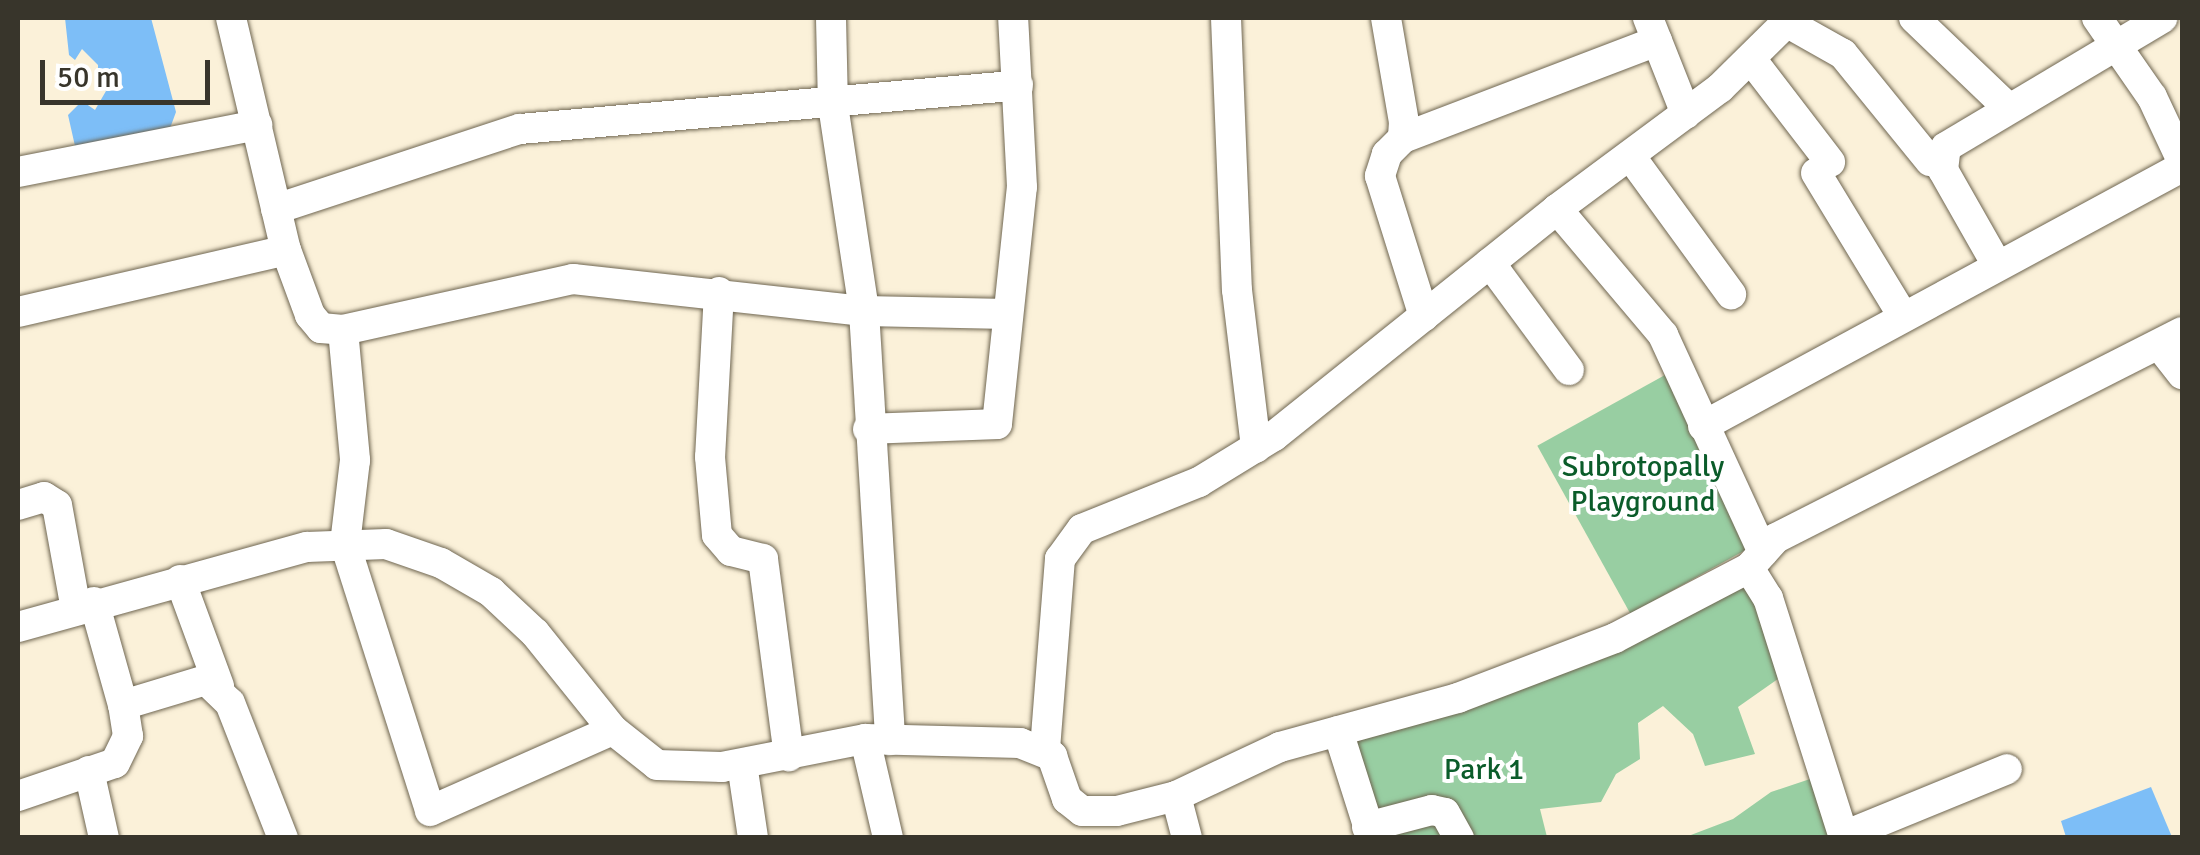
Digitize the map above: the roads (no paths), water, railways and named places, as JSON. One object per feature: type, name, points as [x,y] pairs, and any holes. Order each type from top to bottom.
[{"type":"street","points":[[231,18],[286,250],[310,315],[322,328],[342,330],[573,279],[719,292],[864,311],[1008,314]]},
{"type":"street","points":[[831,18],[834,106],[864,311],[878,740],[888,838]]},
{"type":"street","points":[[868,429],[996,424],[1022,187],[1013,18]]},
{"type":"street","points":[[1226,18],[1237,290],[1256,448]]},
{"type":"street","points":[[1386,18],[1403,138]]},
{"type":"street","points":[[1914,18],[2007,107]]},
{"type":"street","points":[[1703,426],[1996,265],[2180,152],[2118,44],[2097,18]]},
{"type":"street","points":[[1996,265],[1940,160],[1946,147],[2007,107],[2162,18]]},
{"type":"street","points":[[1930,161],[1843,54],[1788,20],[1751,59],[1686,114],[1558,209],[1256,448],[1199,482],[1099,520],[1065,548],[1045,749],[1077,824],[1176,796],[1280,747],[1458,698],[1615,638],[1756,560],[1776,538],[2172,339],[2182,374]]},
{"type":"street","points":[[1424,316],[1380,176],[1387,154],[1403,138],[1653,29],[1686,114]]},
{"type":"street","points":[[1751,59],[1823,168],[1903,316]]},
{"type":"street","points":[[276,209],[520,129],[834,106],[1018,85]]},
{"type":"street","points":[[18,172],[257,126]]},
{"type":"street","points":[[1631,157],[1731,294]]},
{"type":"street","points":[[1558,209],[1663,336],[1756,560],[1844,837],[2006,769]]},
{"type":"street","points":[[18,312],[286,250]]},
{"type":"street","points":[[1490,263],[1569,370]]},
{"type":"street","points":[[719,292],[710,457],[716,535],[730,551],[763,559],[789,756]]},
{"type":"street","points":[[342,330],[355,460],[346,544],[430,811],[613,730]]},
{"type":"street","points":[[18,504],[44,498],[57,505],[85,606],[123,705],[125,752],[115,762],[18,796]]},
{"type":"street","points":[[18,626],[307,547],[386,544],[441,563],[491,592],[535,633],[613,730],[657,765],[742,764],[878,740],[1045,749]]},
{"type":"street","points":[[180,580],[219,686],[283,838]]},
{"type":"street","points":[[123,705],[195,682],[219,686]]},
{"type":"street","points":[[1338,731],[1369,832],[1432,810],[1445,812],[1459,838]]},
{"type":"street","points":[[742,764],[753,838]]},
{"type":"street","points":[[89,771],[104,838]]},
{"type":"street","points":[[1176,796],[1187,838]]},
{"type":"water","points":[[65,18],[151,18],[176,112],[169,131],[75,146],[68,115],[82,101],[95,110],[106,91],[98,84],[98,65],[82,49],[75,60],[69,55]]},
{"type":"water","points":[[2151,787],[2172,837],[2066,837],[2061,821]]},
{"type":"park label","name":"Subrotopally Playground","points":[[1643,484]]},
{"type":"park label","name":"Park 1","points":[[1484,770]]}]
